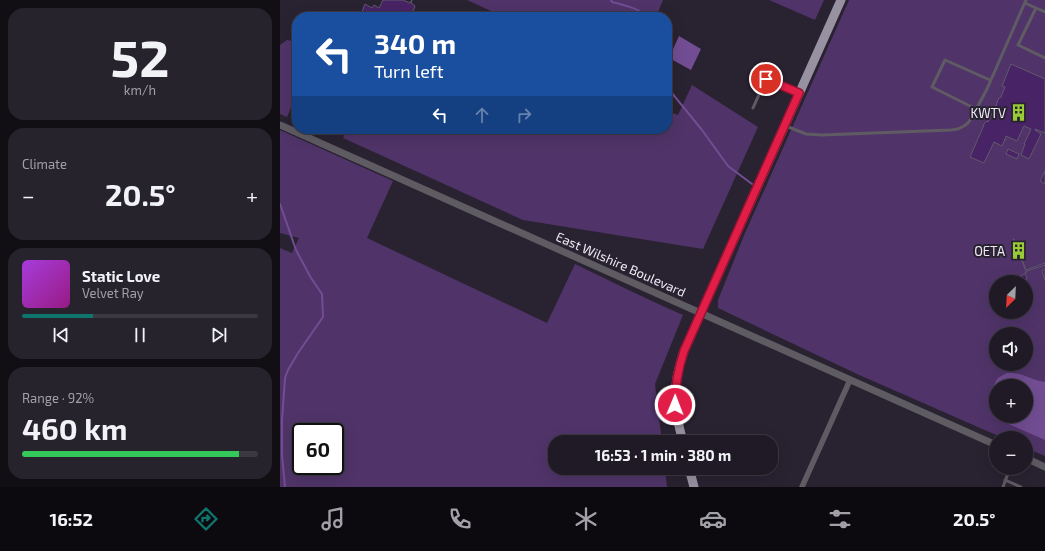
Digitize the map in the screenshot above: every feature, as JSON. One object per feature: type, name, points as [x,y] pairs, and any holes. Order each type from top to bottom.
[{"type":"main road","points":[[680,435],[676,416],[675,392],[676,378],[684,351],[841,0]]},
{"type":"main road","points":[[691,475],[694,487]]},
{"type":"street","name":"East Wilshire Boulevard","points":[[280,125],[292,130]]},
{"type":"street","name":"East Wilshire Boulevard","points":[[300,134],[989,442]]},
{"type":"street","points":[[802,487],[850,380]]},
{"type":"street","points":[[1033,461],[1045,466]]},
{"type":"lane","points":[[785,125],[801,132],[817,135],[958,129],[968,123],[976,109],[1025,1],[1045,12]]},
{"type":"lane","points":[[1036,8],[1018,45],[1045,58]]},
{"type":"lane","points":[[976,109],[932,87],[945,60],[990,80]]},
{"type":"lane","points":[[753,108],[766,79],[799,93]]},
{"type":"lane","points":[[1003,487],[1007,475]]},
{"type":"lane","points":[[1005,480],[1021,487]]},
{"type":"shaded area","points":[[467,0],[663,0],[658,12],[493,12]]},
{"type":"shaded area","points":[[769,0],[824,0],[815,20]]},
{"type":"shaded area","points":[[849,0],[1045,0],[1045,456],[1033,451],[1033,431],[989,432],[857,374],[718,308],[718,300],[745,233]]},
{"type":"shaded area","points":[[679,36],[701,49],[691,70],[672,60],[672,51]]},
{"type":"shaded area","points":[[287,40],[292,41],[292,106],[287,117],[280,114],[280,45]]},
{"type":"shaded area","points":[[692,85],[758,127],[703,249],[523,220],[343,138],[345,134],[672,134],[672,113],[678,115]]},
{"type":"shaded area","points":[[280,130],[393,181],[367,238],[547,323],[575,264],[683,315],[655,384],[661,435],[548,435],[548,475],[666,475],[667,487],[280,487],[280,248],[292,253],[299,238],[280,233]]},
{"type":"shaded area","points":[[1007,373],[1013,373],[1032,379],[997,379]]},
{"type":"shaded area","points":[[1033,379],[1045,382],[1045,440],[1033,435],[1033,431],[1025,431],[1006,423],[1033,423]]},
{"type":"building","points":[[383,0],[403,0],[410,3],[412,0],[411,3],[415,6],[413,12],[362,12],[365,4],[372,8],[374,5],[379,8]]},
{"type":"building","name":"KWTV","points":[[1011,64],[1045,79],[1045,133],[1035,129],[1041,134],[1029,159],[1021,155],[1031,129],[1024,126],[1017,141],[1006,136],[1002,146],[994,142],[984,163],[970,157],[983,125],[991,118],[991,114],[997,105],[997,101],[1001,97],[1005,87],[1002,86]]},
{"type":"building","points":[[1008,149],[1019,154],[1017,159],[1006,154]]},
{"type":"building","points":[[1045,171],[1045,184],[1040,181]]},
{"type":"building","name":"OETA","points":[[1013,239],[1026,270],[1045,263],[1045,265],[1025,273],[1026,271]]},
{"type":"building","points":[[1045,269],[1045,280],[1042,271]]},
{"type":"waterway","points":[[611,0],[612,2],[627,6],[640,12]]},
{"type":"waterway","points":[[672,93],[702,130],[728,166],[752,184]]},
{"type":"waterway","points":[[280,204],[296,250],[311,278],[322,294],[323,317],[298,353],[285,378],[282,420],[282,455],[285,487]]},
{"type":"place","name":"KWTV","points":[[1019,113]]},
{"type":"place","name":"OETA","points":[[1018,251]]},
{"type":"route","points":[[675,405],[676,378],[684,351],[799,93],[766,79]]}]
